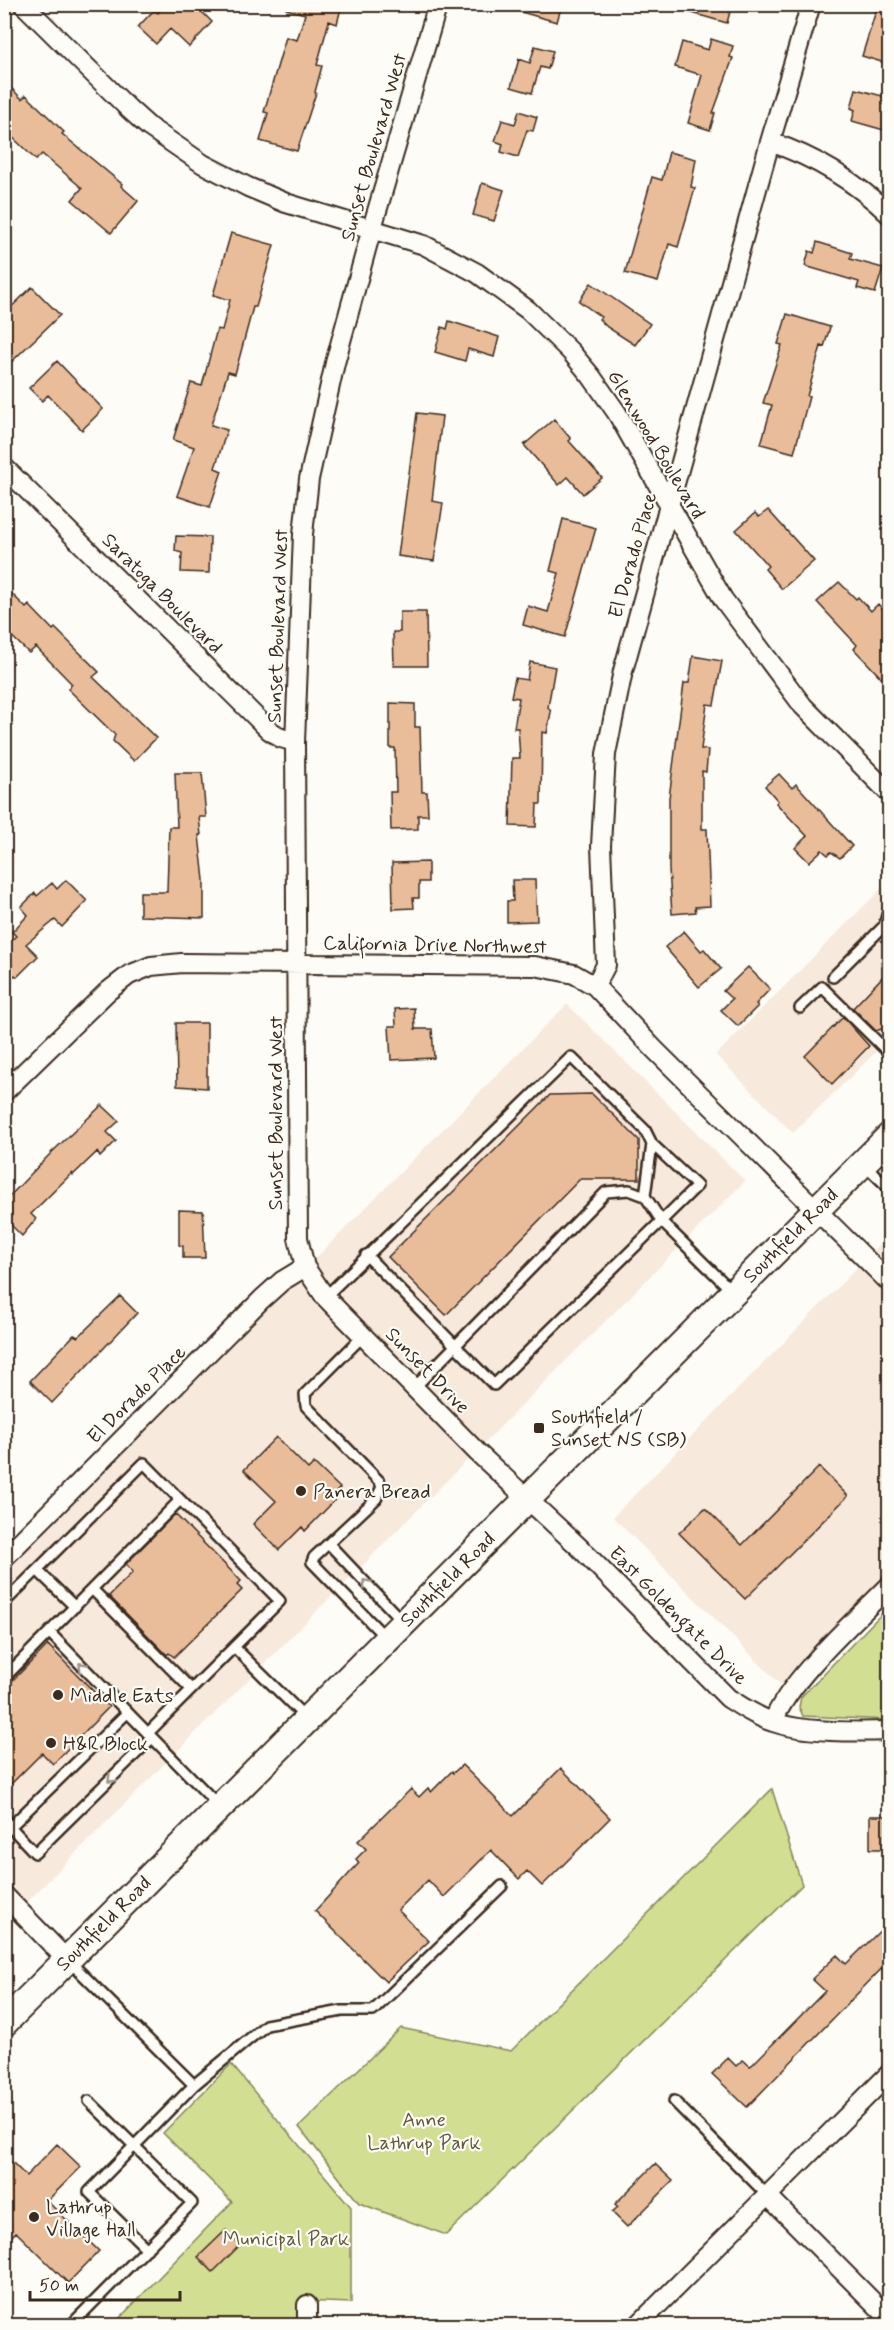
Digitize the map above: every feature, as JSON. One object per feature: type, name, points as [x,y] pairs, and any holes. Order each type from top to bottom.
[{"type":"main road","name":"Southfield Road","points":[[4,2023],[890,1136]]},
{"type":"street","name":"Glenwood Boulevard","points":[[23,4],[129,110],[180,150],[210,168],[271,197],[424,245],[452,258],[500,288],[550,331],[591,376],[617,413],[723,599],[803,706],[890,794]]},
{"type":"street","name":"Sunset Boulevard West","points":[[305,1267],[298,1238],[295,742],[299,585],[309,479],[335,363],[438,4]]},
{"type":"street","name":"El Dorado Place","points":[[595,986],[606,965],[601,846],[606,754],[623,671],[770,142],[811,4]]},
{"type":"street","points":[[770,142],[794,150],[843,177],[890,215]]},
{"type":"street","name":"Saratoga Boulevard","points":[[4,467],[269,730],[281,738],[295,742]]},
{"type":"street","name":"California Drive Northwest","points":[[4,1092],[107,992],[129,975],[151,966],[182,963],[554,968],[573,974],[595,986],[890,1283]]},
{"type":"street","name":"El Dorado Place","points":[[4,1558],[262,1299],[282,1281],[305,1267]]},
{"type":"street","name":"Sunset Drive","points":[[305,1267],[325,1297],[478,1453],[528,1497]]},
{"type":"street","name":"East Goldengate Drive","points":[[528,1497],[728,1698],[773,1722],[817,1729],[890,1731]]},
{"type":"street","points":[[773,1722],[779,1708],[816,1662],[890,1585]]},
{"type":"street","points":[[4,1895],[67,1960]]},
{"type":"street","points":[[638,2325],[890,2073]]},
{"type":"street","points":[[768,2196],[890,2319]]},
{"type":"street","points":[[307,2305],[307,2325]]},
{"type":"lane","points":[[833,977],[887,929],[890,905]]},
{"type":"lane","points":[[801,1008],[822,987],[890,1054]]},
{"type":"lane","points":[[325,1297],[366,1255],[571,1057],[645,1130],[652,1144],[697,1186],[494,1385],[366,1255]]},
{"type":"lane","points":[[645,1196],[652,1144]]},
{"type":"lane","points":[[863,1163],[890,1189]]},
{"type":"lane","points":[[414,1388],[606,1192],[629,1191],[645,1196],[662,1222],[733,1292]]},
{"type":"lane","points":[[363,1336],[304,1394],[306,1406],[380,1482],[382,1487],[376,1499],[314,1557],[312,1562],[395,1631]]},
{"type":"lane","points":[[4,1603],[144,1464],[280,1601],[191,1689],[150,1736],[35,1853],[7,1827],[127,1713]]},
{"type":"lane","points":[[4,1678],[180,1500]]},
{"type":"lane","points":[[329,1544],[395,1631]]},
{"type":"lane","points":[[37,1570],[75,1607]]},
{"type":"lane","points":[[92,1589],[191,1689]]},
{"type":"lane","points":[[50,1633],[220,1807]]},
{"type":"lane","points":[[234,1647],[307,1720]]},
{"type":"lane","points":[[147,2249],[89,2192],[195,2085],[266,2025],[342,2011],[373,2011],[502,1886]]},
{"type":"lane","points":[[67,1960],[195,2085]]},
{"type":"lane","points":[[70,2325],[192,2203],[89,2101]]},
{"type":"lane","points":[[674,2101],[768,2196]]},
{"type":"shaded area","points":[[889,881],[889,1039],[793,1133],[716,1055]]},
{"type":"shaded area","points":[[567,1004],[745,1181],[5,1924],[5,1573]]},
{"type":"shaded area","points":[[889,1235],[889,1579],[781,1685],[613,1517]]},
{"type":"green space","points":[[889,1606],[889,1720],[803,1716],[799,1707],[801,1697]]},
{"type":"green space","name":"Anne Lathrup Park","points":[[772,1789],[802,1885],[446,2235],[359,2203],[299,2127],[401,2028],[511,2051]]},
{"type":"green space","name":"Municipal Park","points":[[231,2064],[351,2207],[351,2303],[300,2301],[299,2325],[112,2326],[232,2202],[163,2133]]},
{"type":"building","points":[[165,4],[194,4],[212,22],[189,47],[170,29],[156,44],[138,27],[154,10],[158,13]]},
{"type":"building","points":[[287,4],[342,4],[337,24],[329,21],[317,65],[322,66],[316,93],[297,151],[260,141],[268,113],[264,112],[286,37],[297,40],[305,14],[286,9]]},
{"type":"building","points":[[511,4],[562,4],[557,22],[510,9]]},
{"type":"building","points":[[679,4],[732,4],[727,23],[678,9]]},
{"type":"building","points":[[878,4],[890,4],[890,49],[885,63],[862,56]]},
{"type":"building","points":[[711,39],[733,46],[730,57],[733,58],[713,113],[715,113],[710,130],[688,123],[702,75],[675,67],[682,42],[708,50]]},
{"type":"building","points":[[535,46],[553,51],[548,69],[540,67],[532,93],[511,87],[519,59],[530,63]]},
{"type":"building","points":[[4,81],[22,99],[26,95],[64,132],[62,134],[122,184],[121,186],[138,201],[111,233],[72,200],[82,188],[42,154],[36,160],[4,129]]},
{"type":"building","points":[[856,89],[890,98],[890,121],[886,120],[884,130],[852,121],[855,110],[851,108]]},
{"type":"building","points":[[519,111],[537,117],[533,131],[527,130],[518,157],[501,152],[503,144],[495,141],[502,120],[515,124]]},
{"type":"building","points":[[669,152],[696,159],[691,187],[695,188],[678,247],[669,244],[658,282],[625,273],[652,177],[662,180]]},
{"type":"building","points":[[482,183],[504,190],[494,221],[473,215]]},
{"type":"building","points":[[231,233],[274,245],[256,307],[253,307],[235,374],[228,372],[211,425],[227,430],[215,468],[222,471],[210,507],[177,496],[194,447],[173,440],[191,383],[202,386],[217,329],[222,330],[230,300],[213,295]]},
{"type":"building","points":[[817,242],[852,253],[850,259],[883,268],[875,293],[857,288],[859,282],[805,266],[809,251],[814,253]]},
{"type":"building","points":[[591,283],[650,324],[635,345],[607,327],[599,319],[601,317],[579,301]]},
{"type":"building","points":[[32,287],[60,315],[4,369],[4,314]]},
{"type":"building","points":[[787,314],[830,327],[824,347],[821,346],[794,453],[761,444],[772,405],[763,403],[782,345],[778,344]]},
{"type":"building","points":[[449,321],[499,337],[494,357],[468,349],[465,361],[435,352],[442,327],[447,329]]},
{"type":"building","points":[[57,361],[103,409],[82,430],[48,395],[42,401],[29,388]]},
{"type":"building","points":[[417,413],[442,416],[432,501],[443,503],[434,561],[398,556]]},
{"type":"building","points":[[554,419],[571,439],[569,441],[602,478],[583,494],[568,477],[559,485],[524,445]]},
{"type":"building","points":[[768,510],[814,561],[782,589],[765,569],[768,566],[736,530],[755,513],[759,517]]},
{"type":"building","points":[[563,519],[596,528],[565,637],[523,625],[528,606],[548,612],[559,573],[550,571]]},
{"type":"building","points":[[176,536],[210,537],[209,573],[181,572],[182,553],[175,551]]},
{"type":"building","points":[[839,582],[871,611],[878,604],[890,617],[890,687],[854,649],[857,645],[817,602]]},
{"type":"building","points":[[4,586],[26,608],[29,605],[53,630],[55,628],[99,672],[93,677],[156,738],[134,761],[113,741],[115,735],[68,689],[72,684],[36,647],[29,653],[4,629]]},
{"type":"building","points":[[400,612],[426,612],[427,666],[394,666],[393,632],[400,632]]},
{"type":"building","points":[[693,656],[722,661],[714,705],[707,704],[701,749],[708,750],[706,772],[702,771],[702,829],[707,829],[710,906],[695,907],[696,912],[672,914],[669,869],[669,798],[684,683],[689,683]]},
{"type":"building","points":[[530,662],[555,667],[548,707],[551,712],[547,733],[542,732],[541,804],[537,804],[536,827],[510,826],[512,758],[520,758],[518,728],[514,728],[519,698],[511,697],[515,678],[527,680]]},
{"type":"building","points":[[390,703],[415,704],[415,727],[420,727],[422,792],[427,792],[428,815],[418,815],[418,829],[391,830],[390,792],[396,792],[395,748],[390,748]]},
{"type":"building","points":[[175,773],[202,773],[206,817],[199,817],[201,835],[199,835],[204,880],[204,918],[140,916],[140,892],[167,892],[169,827],[177,827]]},
{"type":"building","points":[[779,774],[792,788],[796,784],[852,846],[840,858],[831,852],[828,855],[822,850],[809,862],[795,848],[807,836],[776,803],[778,801],[765,786]]},
{"type":"building","points":[[428,862],[428,882],[419,882],[419,898],[413,898],[414,908],[393,909],[392,863]]},
{"type":"building","points":[[66,880],[87,901],[62,927],[55,920],[26,944],[38,956],[17,977],[15,975],[4,985],[4,947],[16,936],[12,932],[28,915],[21,907],[35,893],[37,896],[52,883],[57,889]]},
{"type":"building","points":[[512,880],[535,880],[537,921],[507,922],[507,901],[513,901]]},
{"type":"building","points":[[684,931],[721,969],[699,987],[665,947]]},
{"type":"building","points":[[748,967],[770,989],[756,1004],[758,1006],[738,1026],[721,1010],[732,999],[723,991]]},
{"type":"building","points":[[890,969],[890,1026],[876,1031],[853,1008]]},
{"type":"building","points":[[414,1008],[415,1029],[432,1029],[434,1058],[391,1060],[389,1026],[396,1026],[395,1009]]},
{"type":"building","points":[[843,1017],[869,1046],[832,1084],[805,1056]]},
{"type":"building","points":[[176,1023],[207,1023],[207,1088],[177,1086]]},
{"type":"building","points":[[592,1094],[639,1140],[639,1179],[580,1179],[446,1315],[388,1257],[550,1095]]},
{"type":"building","points":[[102,1105],[119,1121],[107,1132],[116,1141],[100,1157],[97,1152],[73,1175],[72,1173],[31,1214],[36,1219],[22,1236],[4,1218],[4,1202]]},
{"type":"building","points":[[179,1210],[203,1211],[205,1258],[183,1258],[183,1246],[179,1245]]},
{"type":"building","points":[[120,1296],[137,1313],[52,1403],[30,1381],[74,1335],[78,1337]]},
{"type":"building","name":"Panera Bread","points":[[276,1437],[308,1469],[314,1463],[340,1488],[334,1494],[337,1498],[305,1531],[302,1527],[279,1550],[253,1524],[276,1501],[244,1470]]},
{"type":"building","points":[[819,1467],[848,1496],[745,1599],[679,1533],[705,1508],[742,1545]]},
{"type":"building","points":[[175,1514],[241,1581],[237,1585],[242,1590],[174,1657],[169,1653],[167,1655],[109,1596],[133,1572],[126,1564]]},
{"type":"building","points":[[48,1645],[109,1707],[53,1764],[42,1753],[4,1791],[4,1689]]},
{"type":"building","points":[[462,1765],[513,1816],[561,1768],[610,1818],[542,1886],[527,1871],[519,1879],[491,1850],[444,1897],[428,1880],[398,1910],[429,1941],[386,1982],[315,1911],[359,1863],[356,1859],[366,1849],[358,1841],[411,1789],[419,1797],[428,1788],[431,1792],[452,1771],[453,1773]]},
{"type":"building","points":[[870,1816],[890,1816],[890,1849],[870,1849]]},
{"type":"building","points":[[890,1921],[890,1960],[747,2107],[712,2074],[728,2058],[736,2066],[743,2060],[750,2066],[752,2065],[825,1991],[812,1979],[837,1955],[846,1964]]},
{"type":"building","name":"Lathrup Village Hall","points":[[57,2144],[81,2167],[47,2201],[99,2251],[68,2283],[16,2232],[4,2244],[4,2170],[12,2162],[26,2176]]},
{"type":"building","points":[[655,2164],[673,2181],[627,2227],[612,2212],[618,2207],[615,2204]]},
{"type":"building","points":[[226,2230],[240,2245],[213,2272],[198,2257]]},
{"type":"place","name":"Southfield / Sunset NS (SB)","points":[[539,1428]]},
{"type":"place","name":"Panera Bread","points":[[301,1491]]},
{"type":"place","name":"Middle Eats","points":[[58,1695]]},
{"type":"place","name":"H&R Block","points":[[51,1743]]},
{"type":"place","name":"Lathrup Village Hall","points":[[34,2217]]}]
